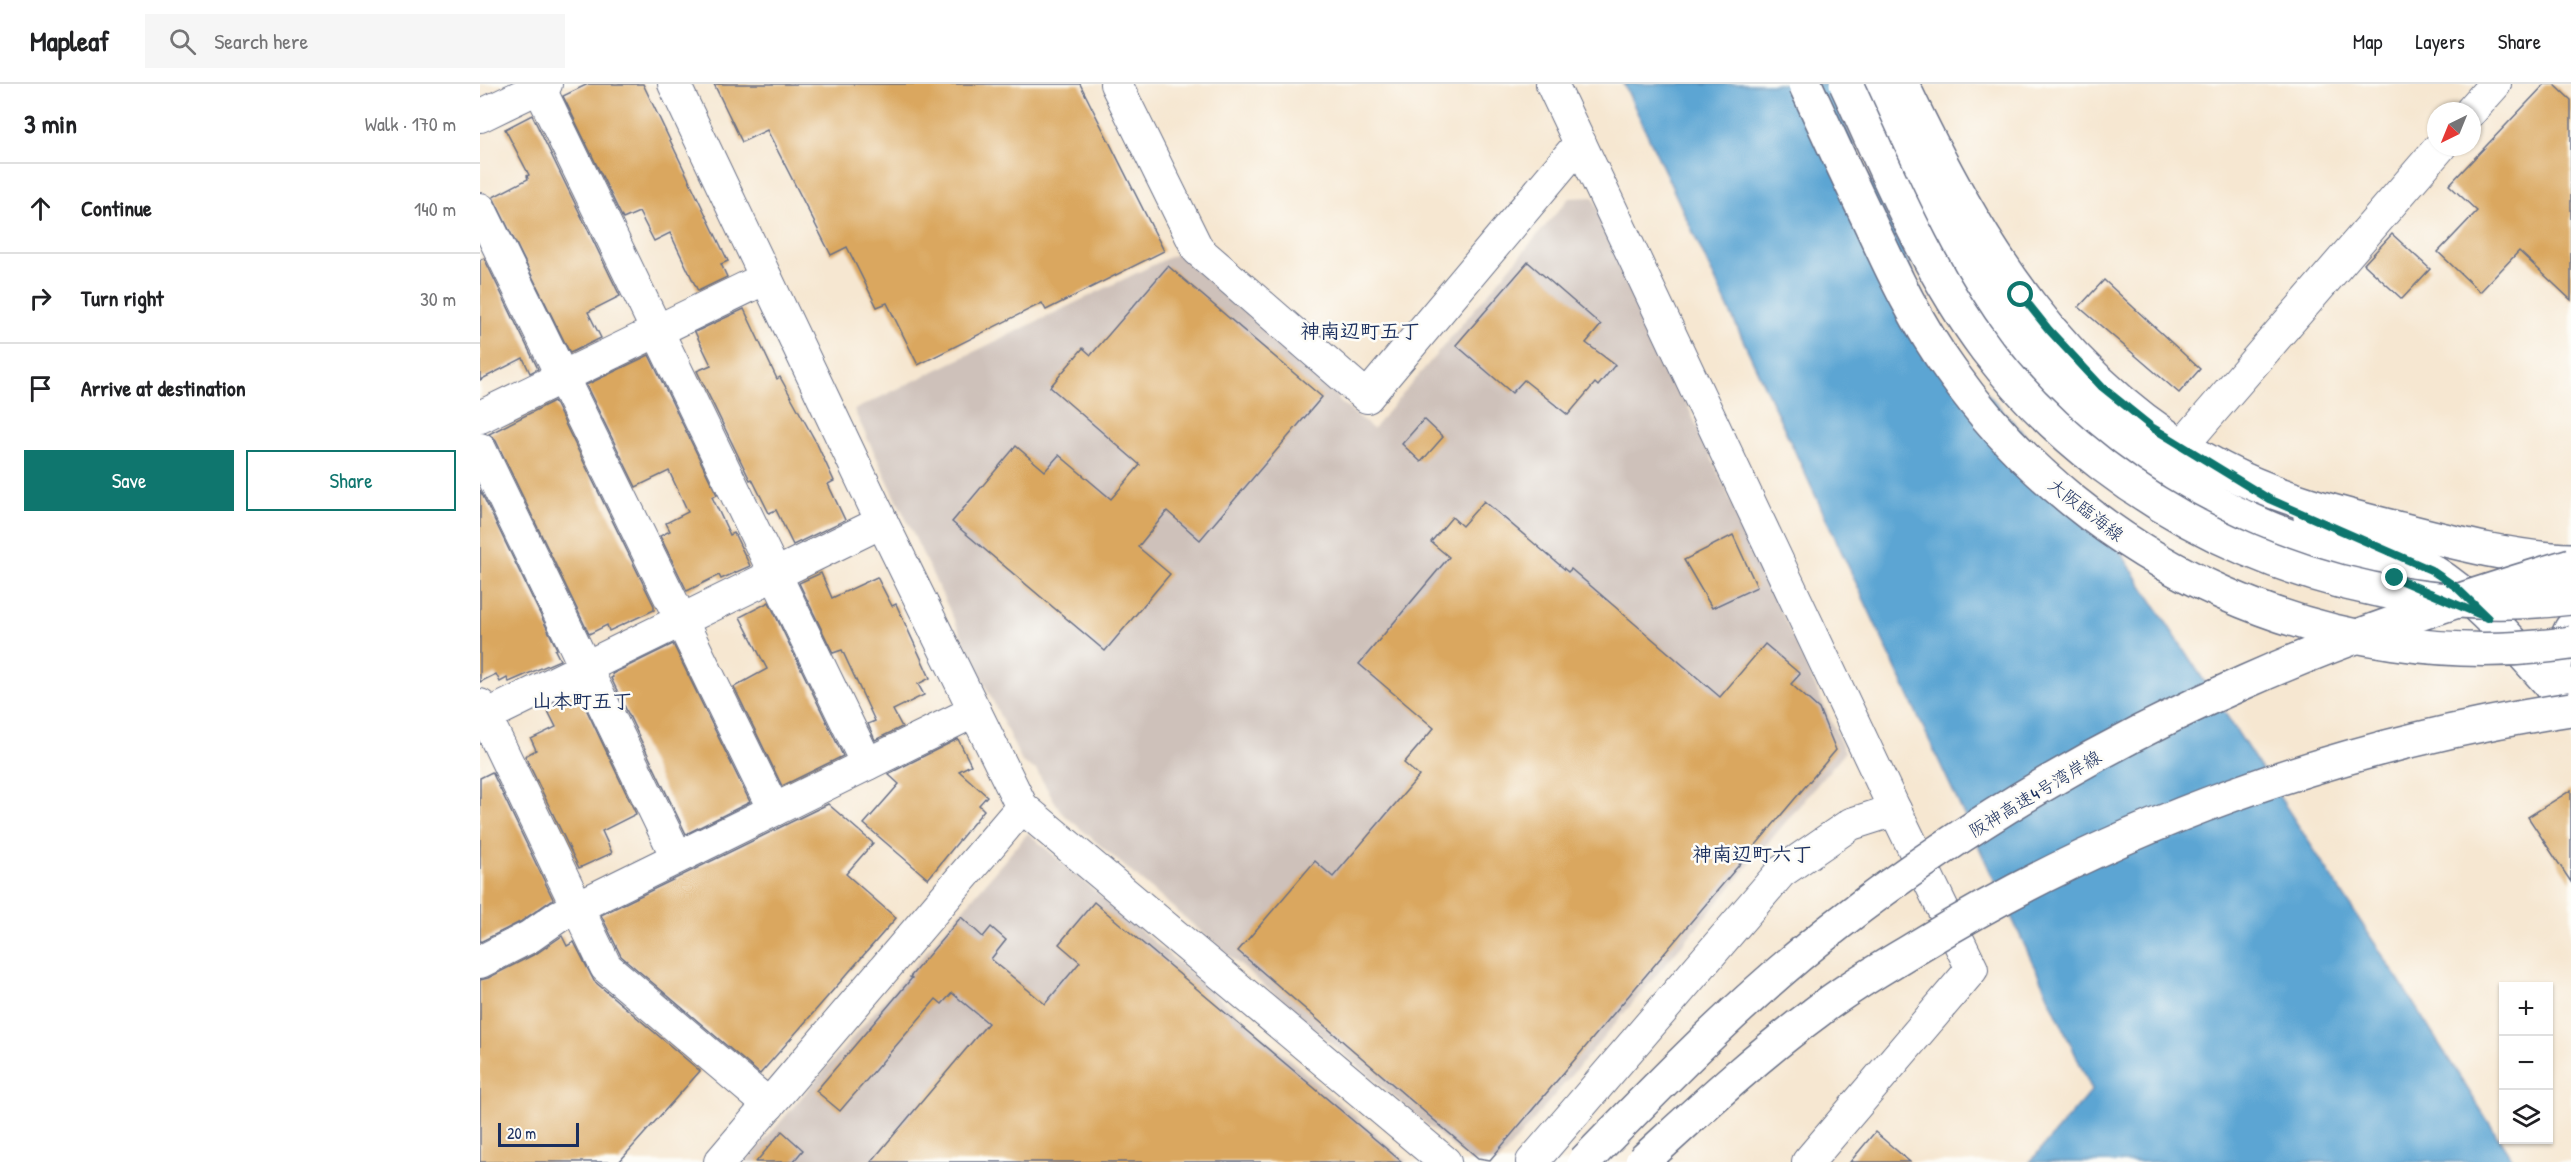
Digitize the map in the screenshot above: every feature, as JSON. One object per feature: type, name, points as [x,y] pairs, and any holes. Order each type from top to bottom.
[{"type":"main road","name":"大阪臨海線","points":[[1805,84],[1903,294],[1950,371],[1977,406],[2038,472],[2072,502],[2146,554],[2225,595],[2331,631],[2397,644],[2442,649],[2531,649],[2571,643]]},
{"type":"main road","points":[[1846,84],[1918,238],[1950,296],[1987,350],[2030,399],[2078,445],[2130,485],[2186,520],[2245,549],[2307,572],[2371,589],[2436,599],[2502,602],[2571,598]]},
{"type":"main road","points":[[1870,84],[1906,159],[1986,297],[2043,368],[2109,430],[2174,477],[2222,506],[2264,526],[2352,559],[2488,618]]},
{"type":"main road","points":[[1902,84],[1960,198],[2035,312],[2102,387],[2153,428],[2269,499],[2431,570],[2456,587],[2567,694]]},
{"type":"main road","points":[[2182,446],[2222,470],[2305,503],[2449,541],[2571,562]]},
{"type":"main road","name":"阪神高速4号湾岸線","points":[[1584,1162],[1692,1053],[1810,947],[1887,887],[2024,798],[2116,746],[2245,682],[2322,650],[2571,562]]},
{"type":"main road","points":[[2567,694],[2556,660],[2571,629]]},
{"type":"main road","points":[[1642,1162],[1738,1073],[1832,1001],[1969,914],[2112,842],[2184,811],[2363,753],[2431,736],[2567,694]]},
{"type":"street","points":[[674,84],[882,522],[1022,807],[1445,1162]]},
{"type":"street","points":[[1116,84],[1198,250],[1367,397],[1580,142]]},
{"type":"street","points":[[1552,84],[1972,969],[1808,1162]]},
{"type":"street","points":[[2479,102],[2494,84]]},
{"type":"street","points":[[480,116],[542,86],[867,764]]},
{"type":"street","points":[[2182,446],[2432,156]]},
{"type":"street","points":[[480,209],[774,810]]},
{"type":"street","points":[[480,417],[766,278]]},
{"type":"street","points":[[480,449],[677,857]]},
{"type":"street","points":[[769,1104],[606,966],[482,713],[587,668],[882,522]]},
{"type":"street","points":[[2511,552],[2571,546]]},
{"type":"street","points":[[480,962],[529,938],[559,916],[975,711]]},
{"type":"street","points":[[720,1162],[1022,807]]},
{"type":"street","points":[[1532,1162],[1781,872],[1851,824],[1895,810]]},
{"type":"shaded area","points":[[1593,197],[1845,752],[1498,1162],[1471,1162],[1061,812],[1036,770],[1022,762],[854,410],[1184,250],[1336,382],[1339,401],[1373,429],[1569,198]]},
{"type":"shaded area","points":[[1028,833],[1408,1162],[746,1162]]},
{"type":"water","points":[[1624,84],[1826,84],[1932,314],[1966,370],[2093,510],[2394,973],[2499,1138],[2499,1144],[2503,1144],[2514,1162],[2030,1162],[2092,1090]]},
{"type":"building","points":[[588,84],[643,84],[728,261],[721,264],[727,277],[698,291],[670,233],[654,241],[639,212],[623,219],[563,96]]},
{"type":"building","points":[[714,84],[1080,84],[1164,251],[1046,310],[1042,303],[918,365],[887,303],[877,307],[847,247],[831,255],[767,130],[742,142]]},
{"type":"building","points":[[2545,84],[2554,84],[2571,100],[2571,300],[2519,251],[2480,292],[2438,252],[2477,211],[2449,185],[2477,156],[2481,156],[2481,151]]},
{"type":"building","points":[[532,115],[620,296],[588,312],[601,338],[570,353],[493,197],[528,179],[529,175],[505,129]]},
{"type":"building","points":[[2392,234],[2430,269],[2402,299],[2364,264]]},
{"type":"building","points":[[484,258],[538,369],[530,373],[523,358],[480,380],[480,260]]},
{"type":"building","points":[[1528,262],[1601,325],[1586,343],[1615,365],[1598,386],[1595,383],[1568,415],[1524,380],[1512,393],[1456,345]]},
{"type":"building","points":[[1168,266],[1322,397],[1200,540],[1167,511],[1138,547],[1170,574],[1105,651],[952,522],[1016,446],[1045,471],[1059,455],[1111,499],[1140,465],[1050,387],[1083,348],[1091,355]]},
{"type":"building","points":[[2104,280],[2200,369],[2179,393],[2079,307]]},
{"type":"building","points":[[744,309],[777,379],[780,377],[817,444],[834,481],[828,484],[845,520],[793,545],[776,510],[769,513],[752,479],[750,480],[697,371],[711,365],[695,332]]},
{"type":"building","points":[[649,355],[717,495],[712,497],[730,535],[734,533],[750,566],[721,579],[719,575],[687,591],[660,536],[670,531],[666,523],[688,512],[669,471],[636,487],[586,385]]},
{"type":"building","points":[[554,401],[654,606],[654,610],[609,631],[607,625],[589,634],[496,441],[489,434]]},
{"type":"building","points":[[1424,419],[1443,437],[1421,462],[1402,444]]},
{"type":"building","points":[[480,490],[557,649],[555,650],[560,660],[509,682],[507,678],[500,682],[496,674],[480,682]]},
{"type":"building","points":[[1484,501],[1568,572],[1571,569],[1720,697],[1765,644],[1800,674],[1791,684],[1819,709],[1836,750],[1490,1160],[1478,1158],[1238,951],[1315,861],[1333,877],[1419,776],[1404,763],[1434,728],[1359,664],[1449,557],[1431,542],[1452,517],[1462,526]]},
{"type":"building","points":[[1733,535],[1757,587],[1712,608],[1684,560]]},
{"type":"building","points":[[821,573],[832,598],[877,577],[892,606],[896,604],[930,678],[918,684],[924,695],[893,710],[902,727],[875,740],[868,724],[875,721],[842,650],[833,653],[799,583]]},
{"type":"building","points":[[769,602],[843,756],[782,786],[734,687],[767,669],[740,617]]},
{"type":"building","points":[[673,644],[750,802],[686,834],[611,678],[612,674]]},
{"type":"building","points":[[575,693],[576,696],[579,694],[636,814],[602,831],[612,853],[579,868],[525,756],[536,750],[531,739],[556,727],[546,707]]},
{"type":"building","points":[[958,739],[971,765],[959,771],[987,796],[979,805],[984,810],[928,879],[864,824],[899,784],[888,774]]},
{"type":"building","points":[[492,772],[553,899],[520,922],[480,942],[480,778]]},
{"type":"building","points":[[2571,790],[2571,882],[2528,817]]},
{"type":"building","points":[[828,804],[873,843],[846,874],[896,918],[760,1074],[621,956],[601,915]]},
{"type":"building","points":[[1094,902],[1402,1162],[871,1162],[988,1023],[952,993],[942,1004],[936,999],[840,1111],[816,1091],[961,917],[983,937],[991,927],[1006,940],[991,959],[1045,1004],[1080,962],[1059,944]]},
{"type":"building","points":[[562,936],[567,946],[574,942],[594,981],[700,1071],[619,1162],[480,1162],[480,980],[537,953]]},
{"type":"building","points":[[782,1131],[803,1150],[793,1162],[756,1162]]},
{"type":"building","points":[[1875,1132],[1910,1162],[1850,1162]]},
{"type":"district","name":"神南辺町五丁","points":[[1360,331]]},
{"type":"district","name":"山本町五丁","points":[[582,701]]},
{"type":"district","name":"神南辺町六丁","points":[[1752,854]]},
{"type":"route","points":[[2021,295],[2076,361],[2102,387],[2153,428],[2269,499],[2431,570],[2456,587],[2488,618],[2395,578]]}]
